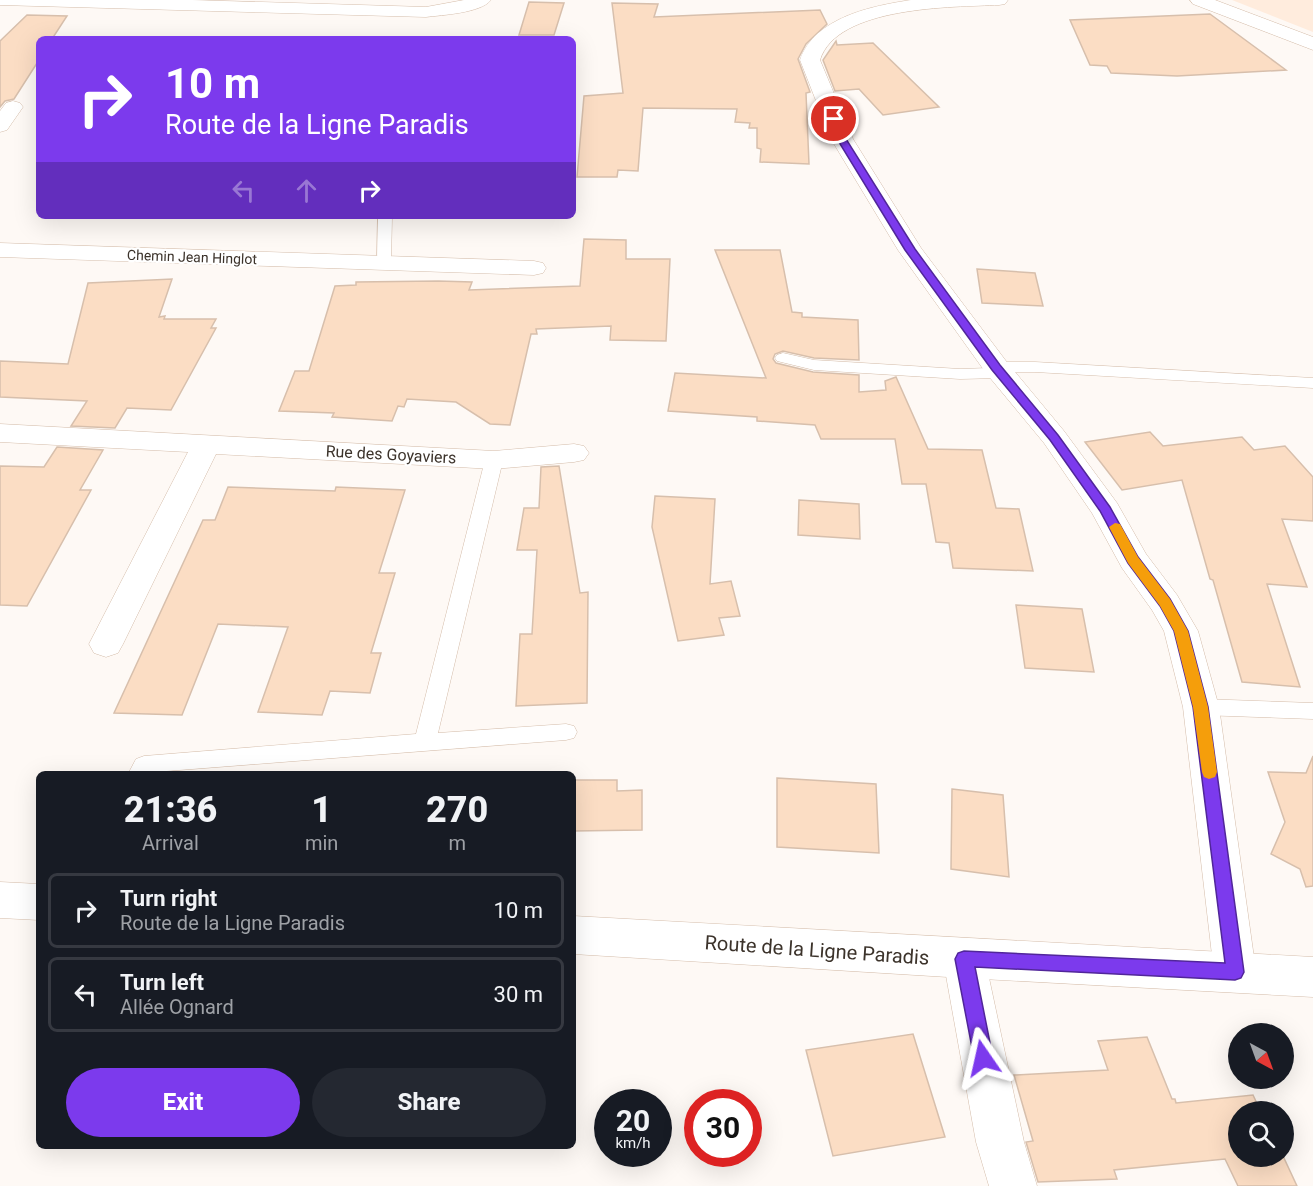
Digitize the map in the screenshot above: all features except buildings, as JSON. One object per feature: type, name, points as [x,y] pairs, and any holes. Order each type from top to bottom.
[{"type":"street","points":[[0,0],[426,12],[458,8],[482,0]]},
{"type":"street","points":[[999,0],[916,4],[871,11],[843,25],[821,40],[813,49],[810,60],[842,139],[910,250],[998,370],[1054,437],[1106,510],[1133,560],[1165,603],[1181,631],[1201,707],[1235,972]]},
{"type":"street","points":[[1199,0],[1313,44]]},
{"type":"street","points":[[0,126],[13,107]]},
{"type":"street","name":"Chemin Jean Hinglot","points":[[0,250],[534,268]]},
{"type":"street","name":"Rue des Goyaviers","points":[[0,432],[494,460],[574,453]]},
{"type":"street","points":[[106,644],[207,444]]},
{"type":"street","points":[[0,900],[36,902]]},
{"type":"street","name":"Route de la Ligne Paradis","points":[[576,934],[964,959],[1313,977]]},
{"type":"street","points":[[964,959],[1000,1142],[1013,1186]]},
{"type":"lane","points":[[384,264],[385,219]]},
{"type":"lane","points":[[783,358],[814,365],[960,374],[1035,367],[1313,383]]},
{"type":"lane","points":[[424,742],[494,460]]},
{"type":"lane","points":[[1201,707],[1313,711]]},
{"type":"lane","points":[[141,771],[144,765],[566,732]]},
{"type":"shaded area","points":[[1232,0],[1313,0],[1313,32]]},
{"type":"slow traffic","points":[[1115,527],[1133,560],[1165,603],[1181,631],[1201,707],[1209,772]]},
{"type":"route","points":[[834,119],[842,139],[910,250],[996,367],[1054,437],[1106,510],[1133,560],[1165,603],[1181,631],[1201,707],[1235,972],[964,959],[983,1058]]}]
